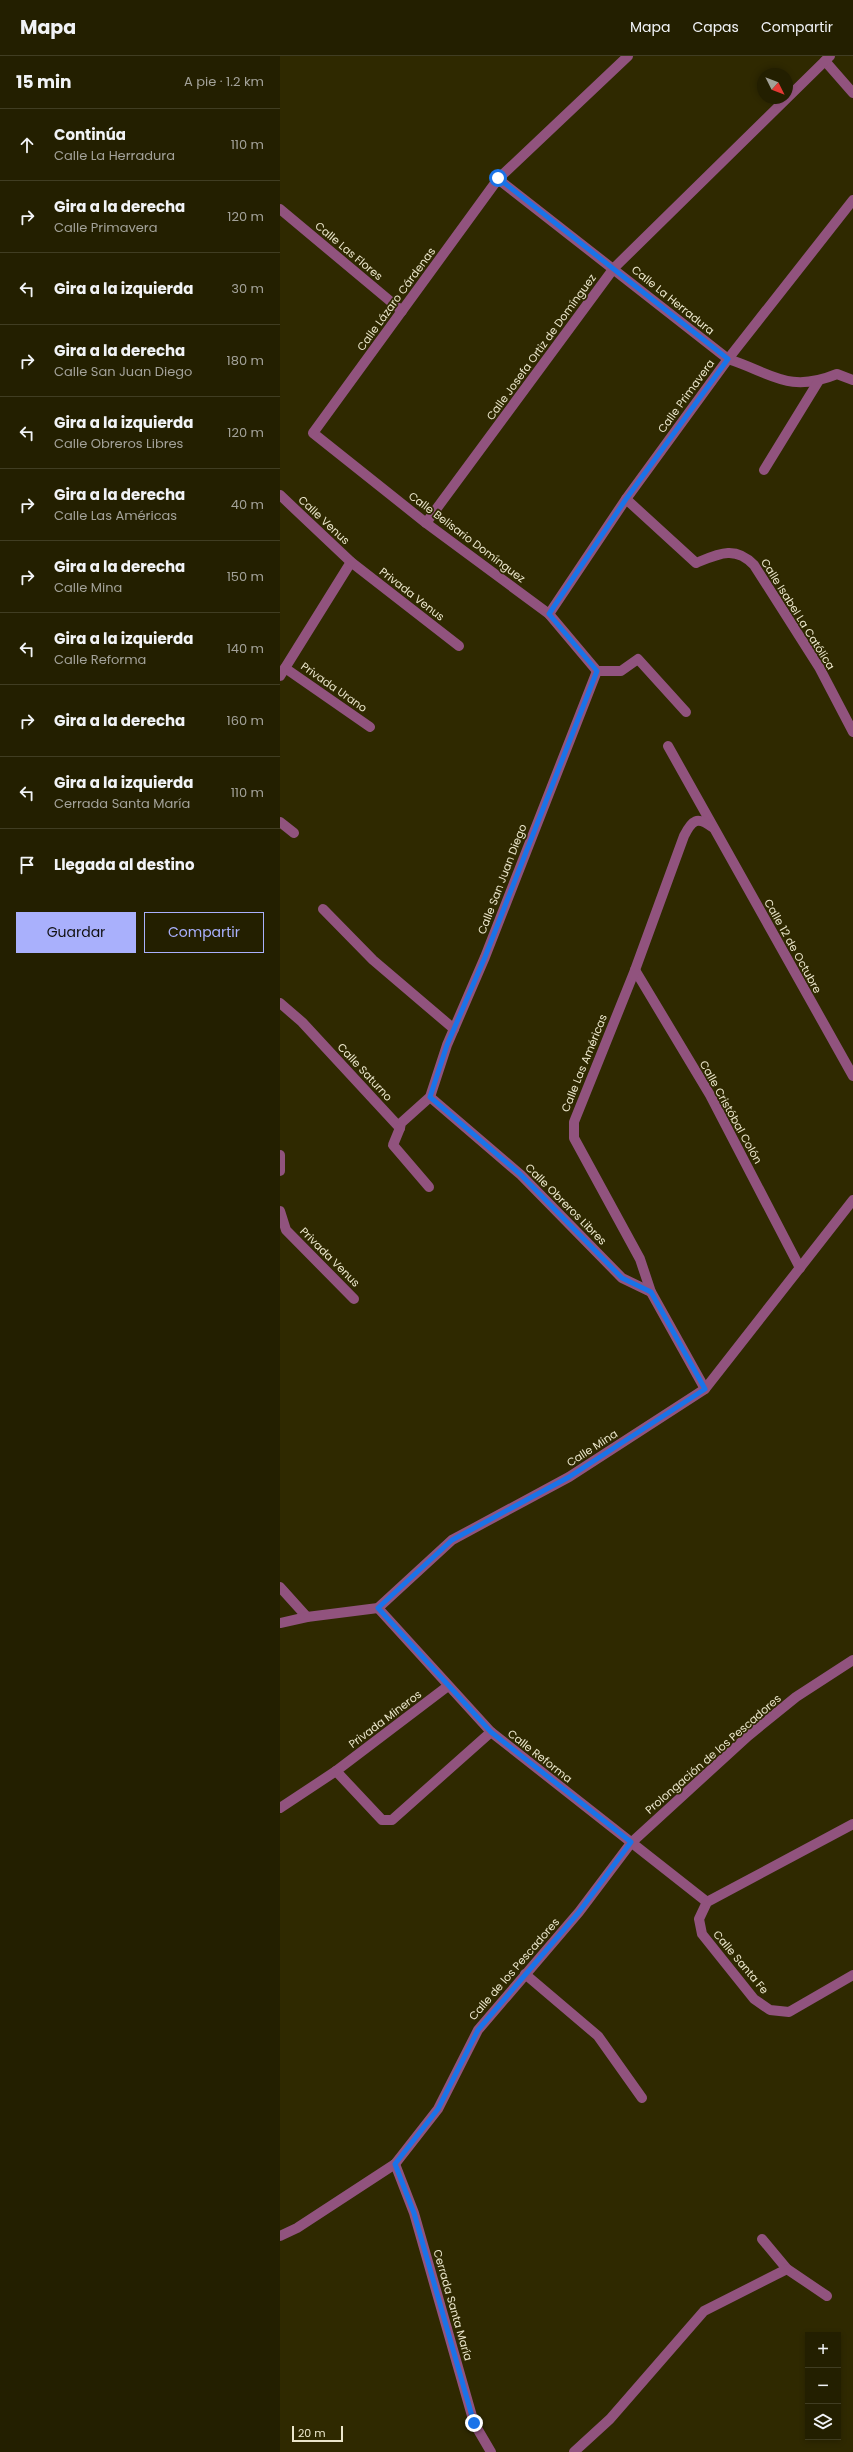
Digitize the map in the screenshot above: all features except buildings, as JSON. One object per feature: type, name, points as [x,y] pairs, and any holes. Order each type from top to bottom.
[{"type":"street","name":"Calle Lázaro Cárdenas","points":[[313,434],[498,178],[628,56]]},
{"type":"street","points":[[828,59],[853,93]]},
{"type":"street","name":"Calle Josefa Ortiz de Domínguez","points":[[426,523],[614,268],[828,59]]},
{"type":"street","name":"Calle La Herradura","points":[[498,178],[728,359],[768,376],[794,383],[818,382],[837,374],[853,380]]},
{"type":"street","name":"Calle Primavera","points":[[549,614],[626,499],[728,359],[853,200]]},
{"type":"street","name":"Calle Las Flores","points":[[280,209],[402,311]]},
{"type":"street","points":[[764,470],[818,382]]},
{"type":"street","name":"Calle Belisario Domínguez","points":[[313,434],[426,523],[549,614],[597,671]]},
{"type":"street","name":"Calle Venus","points":[[280,495],[351,562]]},
{"type":"street","name":"Calle Isabel La Católica","points":[[626,499],[696,563],[724,552],[746,557],[750,561],[819,666],[853,732]]},
{"type":"street","points":[[283,672],[351,562]]},
{"type":"street","name":"Privada Venus","points":[[351,562],[459,646]]},
{"type":"street","points":[[597,671],[621,671],[638,659],[686,712]]},
{"type":"street","name":"Calle San Juan Diego","points":[[430,1097],[454,1029],[485,957],[597,671]]},
{"type":"street","name":"Privada Urano","points":[[283,672],[370,727]]},
{"type":"street","name":"Calle 12 de Octubre","points":[[668,746],[712,827],[853,1076]]},
{"type":"street","name":"Calle Las Américas","points":[[705,1389],[651,1292],[640,1259],[574,1138],[574,1122],[635,970],[688,828],[692,822],[697,820],[702,820],[712,827]]},
{"type":"street","points":[[280,822],[294,833]]},
{"type":"street","points":[[323,909],[373,960],[454,1029]]},
{"type":"street","name":"Calle Cristóbal Colón","points":[[635,970],[710,1095],[800,1268]]},
{"type":"street","name":"Calle Saturno","points":[[280,1003],[302,1022],[400,1128]]},
{"type":"street","points":[[429,1187],[393,1145],[401,1123],[430,1097]]},
{"type":"street","name":"Calle Obreros Libres","points":[[430,1097],[520,1174],[622,1278],[651,1292]]},
{"type":"street","points":[[280,1155],[280,1171]]},
{"type":"street","name":"Calle Mina","points":[[378,1608],[452,1540],[569,1477],[705,1389],[853,1200]]},
{"type":"street","name":"Privada Venus","points":[[280,1211],[286,1230],[354,1299]]},
{"type":"street","points":[[280,1587],[306,1617]]},
{"type":"street","points":[[280,1623],[306,1617],[378,1608]]},
{"type":"street","name":"Calle Reforma","points":[[378,1608],[491,1732],[707,1902]]},
{"type":"street","name":"Prolongación de los Pescadores","points":[[631,1842],[748,1736],[796,1697],[853,1660]]},
{"type":"street","name":"Privada Mineros","points":[[280,1808],[336,1771],[448,1686]]},
{"type":"street","points":[[336,1771],[382,1820],[392,1820],[491,1732]]},
{"type":"street","points":[[707,1902],[853,1824]]},
{"type":"street","name":"Calle de los Pescadores","points":[[280,2236],[297,2228],[395,2164],[438,2109],[478,2030],[579,1912],[631,1842]]},
{"type":"street","name":"Calle Santa Fe","points":[[707,1902],[699,1919],[702,1934],[754,1998],[770,2010],[789,2012],[853,1975]]},
{"type":"street","points":[[525,1974],[598,2036],[642,2098]]},
{"type":"street","name":"Cerrada Santa María","points":[[395,2164],[414,2213],[474,2423],[491,2452]]},
{"type":"street","points":[[762,2239],[787,2269],[827,2296]]},
{"type":"street","points":[[574,2452],[610,2419],[704,2311],[787,2269]]},
{"type":"route","points":[[474,2423],[414,2213],[395,2164],[438,2109],[478,2030],[579,1912],[631,1842],[491,1732],[378,1608],[452,1540],[569,1477],[705,1389],[651,1292],[622,1278],[520,1174],[430,1097],[447,1045],[485,957],[597,671],[549,614],[626,499],[728,359],[498,178]]}]
